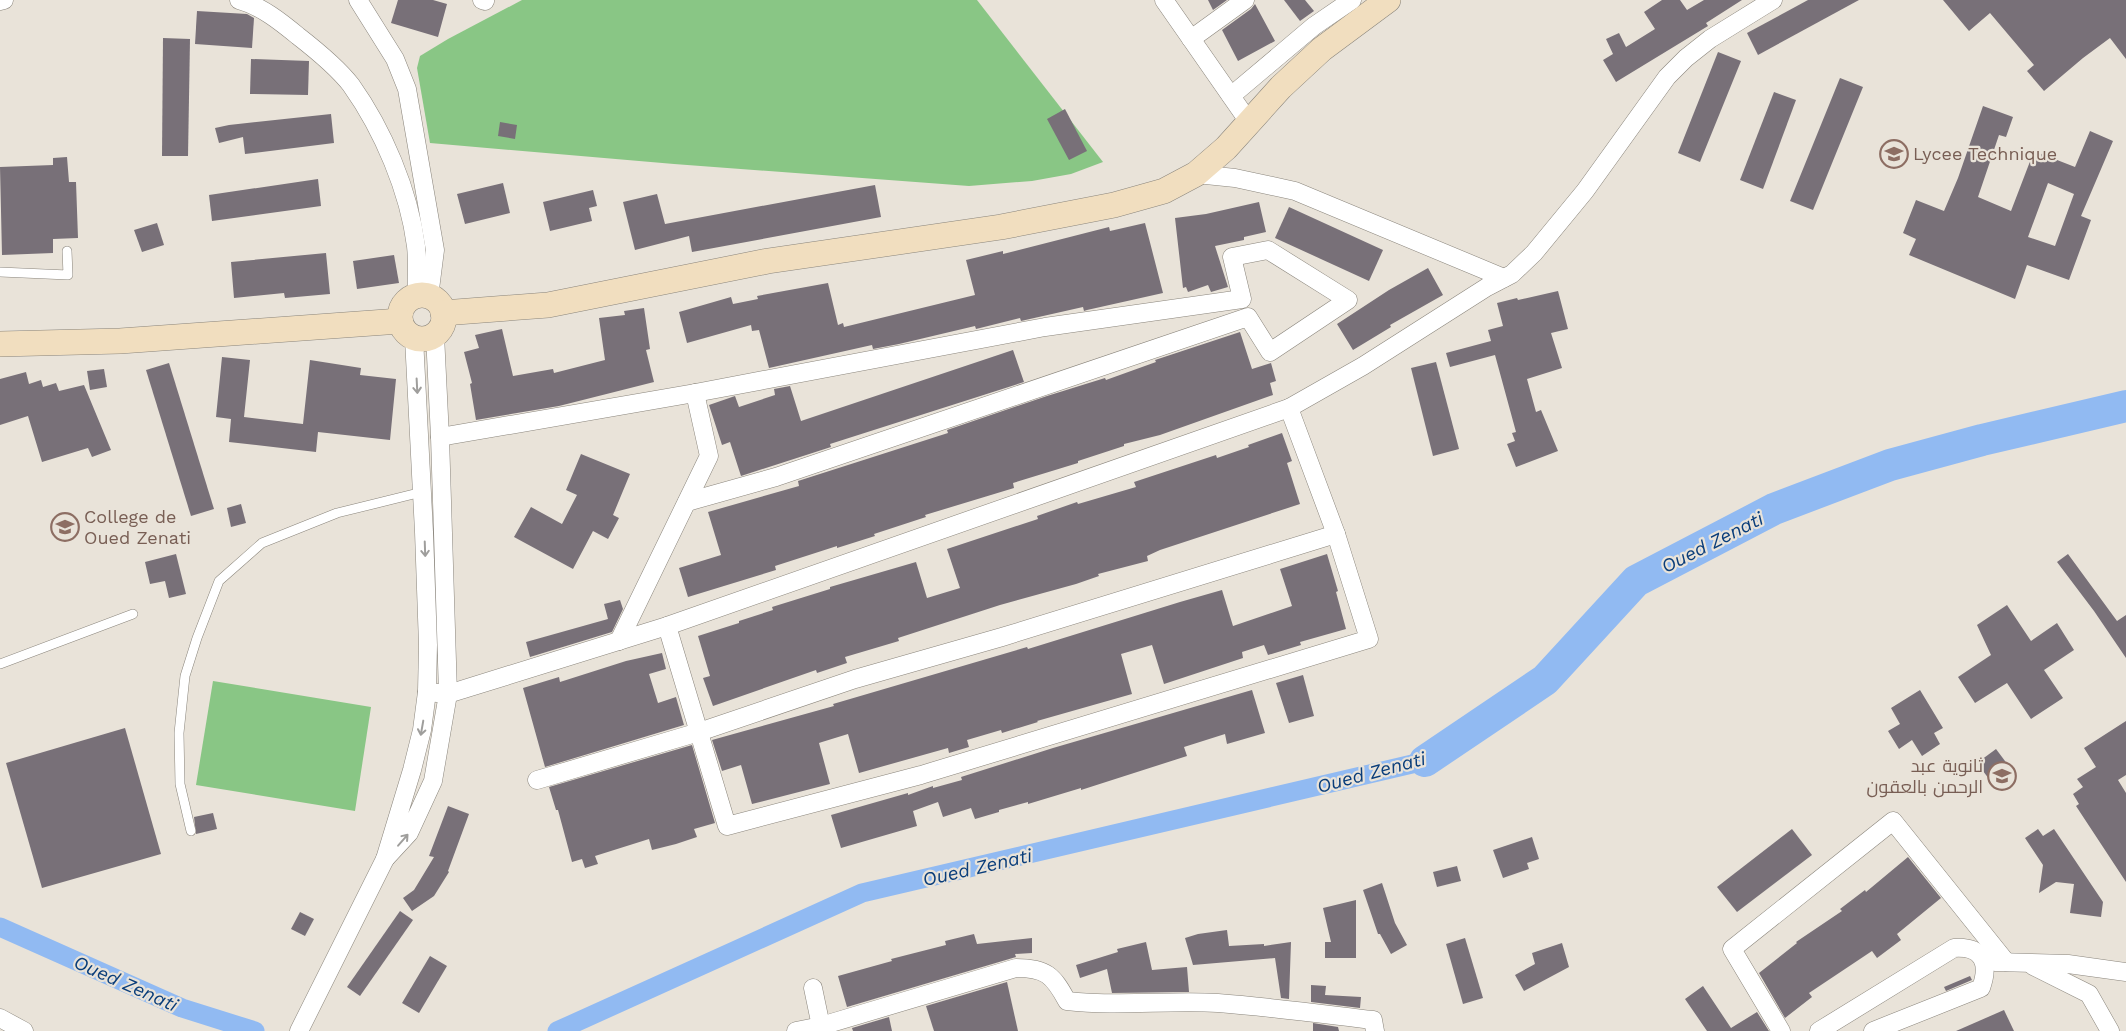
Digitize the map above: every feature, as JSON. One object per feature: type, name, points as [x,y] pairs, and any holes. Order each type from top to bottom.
[{"type":"main road","points":[[0,344],[120,341],[548,305],[768,261],[1010,225],[1122,203],[1164,191],[1196,174],[1226,148],[1281,87],[1322,49],[1388,0]]},
{"type":"street","points":[[240,0],[281,22],[313,47],[349,83],[375,122],[396,170],[411,220],[416,248],[423,316],[440,437],[448,694],[433,781],[408,833],[385,859]]},
{"type":"street","points":[[298,1031],[310,1011],[385,859],[412,770],[422,730],[427,692],[428,645],[422,492],[423,316],[435,250],[407,89],[395,59],[358,0]]},
{"type":"street","points":[[1164,0],[1249,122]]},
{"type":"street","points":[[1191,39],[1245,0]]},
{"type":"street","points":[[1231,96],[1314,26],[1352,0]]},
{"type":"street","points":[[427,692],[448,694],[667,626],[1290,408],[1512,274],[1534,253],[1578,199],[1667,77],[1686,58],[1710,40],[1773,0]]},
{"type":"street","points":[[1196,174],[1235,178],[1295,191],[1504,278]]},
{"type":"street","points":[[440,437],[695,393],[1045,327],[1242,299],[1232,257],[1268,250],[1348,300],[1270,352],[1248,317],[776,477],[686,502]]},
{"type":"street","points":[[619,641],[709,456],[695,393]]},
{"type":"street","points":[[667,626],[727,826],[921,775],[1369,639],[1336,534],[1290,408]]},
{"type":"street","points":[[537,780],[699,732],[855,679],[1012,634],[1336,534]]},
{"type":"street","points":[[1781,1031],[1732,950],[1893,821],[2006,962]]},
{"type":"street","points":[[1819,1031],[1954,948],[1966,947],[1976,951],[1984,961],[1985,976],[1980,988],[1873,1031]]},
{"type":"street","points":[[1984,961],[2068,964],[2126,972]]},
{"type":"street","points":[[2026,963],[2088,994],[2110,1031]]},
{"type":"street","points":[[796,1031],[822,1028],[1016,968],[1032,968],[1046,973],[1057,983],[1066,1001],[1084,1003],[1155,1001],[1218,1003],[1373,1020],[1375,1031]]},
{"type":"street","points":[[813,988],[822,1028]]},
{"type":"street","points":[[0,1018],[24,1031]]},
{"type":"lane","points":[[0,272],[68,276],[67,250]]},
{"type":"lane","points":[[191,831],[180,784],[179,733],[185,676],[197,638],[219,581],[262,543],[336,513],[422,492]]},
{"type":"lane","points":[[0,664],[133,614]]},
{"type":"green space","points":[[522,0],[977,0],[1103,162],[1071,174],[1032,181],[969,186],[674,164],[430,143],[417,68],[420,56]]},
{"type":"green space","points":[[213,681],[371,707],[355,811],[196,785]]},
{"type":"building","points":[[398,0],[433,0],[447,4],[438,37],[391,23]]},
{"type":"building","points":[[1208,0],[1227,0],[1213,10]]},
{"type":"building","points":[[1284,0],[1305,0],[1314,11],[1300,21]]},
{"type":"building","points":[[1662,0],[1680,0],[1687,10],[1704,0],[1742,0],[1706,23],[1708,26],[1616,82],[1603,60],[1613,54],[1606,39],[1619,33],[1626,47],[1655,29],[1644,12]]},
{"type":"building","points":[[1808,0],[1859,0],[1758,55],[1747,33]]},
{"type":"building","points":[[1943,0],[2126,0],[2126,59],[2110,38],[2044,91],[2027,71],[2034,65],[1990,13],[1969,31]]},
{"type":"building","points":[[1255,4],[1275,41],[1238,61],[1222,30]]},
{"type":"building","points":[[197,11],[247,14],[254,18],[252,48],[195,44]]},
{"type":"building","points":[[163,38],[190,39],[188,156],[162,156]]},
{"type":"building","points":[[1718,52],[1741,61],[1700,162],[1678,153]]},
{"type":"building","points":[[251,59],[309,61],[308,95],[250,94]]},
{"type":"building","points":[[1840,78],[1863,87],[1813,210],[1790,201]]},
{"type":"building","points":[[1774,92],[1796,100],[1763,189],[1740,180]]},
{"type":"building","points":[[1983,106],[2013,117],[2006,137],[1999,135],[1978,197],[2011,211],[2034,151],[2075,167],[2090,131],[2113,141],[2081,216],[2091,220],[2069,280],[2027,265],[2015,299],[1909,255],[1916,239],[1903,233],[1916,200],[1944,211],[1958,178]],"holes":[[[2048,183],[2074,194],[2055,246],[2028,237]]]},
{"type":"building","points":[[1065,109],[1087,151],[1069,160],[1047,119]]},
{"type":"building","points":[[331,114],[334,143],[245,154],[243,137],[219,143],[215,128],[229,125]]},
{"type":"building","points":[[500,122],[517,125],[515,139],[498,136]]},
{"type":"building","points":[[67,157],[69,182],[76,182],[78,238],[53,239],[53,253],[2,255],[0,167],[53,165],[53,158]]},
{"type":"building","points":[[318,179],[321,206],[212,221],[209,195]]},
{"type":"building","points":[[503,183],[510,213],[465,224],[457,194]]},
{"type":"building","points":[[875,185],[881,217],[692,252],[689,236],[635,250],[623,202],[657,194],[665,224]]},
{"type":"building","points":[[593,190],[597,206],[589,208],[592,221],[550,231],[543,202]]},
{"type":"building","points":[[1259,202],[1266,232],[1244,237],[1244,240],[1215,246],[1228,287],[1211,292],[1208,285],[1188,292],[1186,287],[1183,288],[1175,218],[1206,214]]},
{"type":"building","points":[[1289,207],[1383,250],[1369,281],[1275,238]]},
{"type":"building","points":[[157,223],[164,245],[142,252],[134,230]]},
{"type":"building","points":[[1145,223],[1163,293],[1084,311],[1083,307],[1021,321],[1020,318],[976,329],[975,326],[899,344],[873,349],[872,345],[769,368],[759,330],[752,331],[751,325],[687,343],[679,312],[731,297],[733,304],[758,299],[757,296],[828,283],[838,325],[843,323],[844,327],[975,295],[966,260],[1003,251],[1003,254],[1109,227],[1110,231]]},
{"type":"building","points":[[326,253],[330,294],[285,298],[284,293],[234,298],[231,262]]},
{"type":"building","points":[[394,255],[399,283],[357,289],[353,261]]},
{"type":"building","points":[[1428,268],[1443,295],[1390,325],[1391,327],[1353,350],[1337,324],[1389,290]]},
{"type":"building","points":[[1558,291],[1568,329],[1551,333],[1562,368],[1527,379],[1536,412],[1541,410],[1558,451],[1516,467],[1507,444],[1515,441],[1512,433],[1516,432],[1495,355],[1450,367],[1446,353],[1491,341],[1488,330],[1503,326],[1497,303]]},
{"type":"building","points":[[644,308],[650,349],[646,350],[654,382],[559,406],[476,420],[470,384],[472,383],[464,352],[479,348],[475,335],[502,329],[513,376],[553,369],[554,373],[605,360],[599,318],[625,315],[624,311]]},
{"type":"building","points":[[1240,332],[1252,369],[1271,363],[1276,381],[1270,383],[1273,395],[1160,435],[1124,444],[1124,446],[1078,461],[1078,463],[1013,483],[1014,488],[925,515],[926,517],[874,534],[875,536],[775,566],[776,570],[688,597],[679,568],[721,555],[708,512],[799,486],[798,481],[948,433],[947,430],[1047,396],[1105,378],[1106,380],[1156,362],[1155,360]]},
{"type":"building","points":[[1013,350],[1024,382],[830,444],[831,447],[741,476],[730,442],[722,445],[709,405],[735,396],[739,407],[775,395],[774,389],[790,386],[801,421]]},
{"type":"building","points":[[222,357],[250,360],[244,417],[303,424],[310,360],[361,368],[360,375],[396,379],[390,440],[318,432],[316,452],[229,442],[231,419],[216,417]]},
{"type":"building","points":[[1436,362],[1459,449],[1433,456],[1411,368]]},
{"type":"building","points":[[169,363],[214,509],[191,516],[146,370]]},
{"type":"building","points":[[104,369],[107,387],[90,390],[87,371]]},
{"type":"building","points":[[26,372],[29,384],[41,380],[43,387],[56,383],[59,391],[84,385],[111,450],[92,457],[88,448],[42,462],[28,416],[0,425],[0,379]]},
{"type":"building","points":[[1282,433],[1292,461],[1287,463],[1300,504],[1160,550],[1147,556],[1148,561],[1098,574],[1099,576],[1076,584],[1000,605],[898,638],[899,641],[845,657],[847,663],[817,673],[816,670],[713,706],[703,678],[710,676],[698,636],[739,623],[739,621],[773,610],[772,607],[830,589],[830,587],[916,562],[927,598],[960,588],[947,549],[1038,519],[1037,516],[1077,502],[1078,504],[1136,487],[1134,482],[1216,455],[1217,458]]},
{"type":"building","points":[[581,454],[630,474],[613,515],[619,518],[608,539],[593,531],[573,569],[514,537],[531,507],[562,524],[577,495],[566,490]]},
{"type":"building","points":[[241,504],[246,523],[231,527],[227,508]]},
{"type":"building","points":[[176,554],[186,594],[169,598],[165,581],[150,584],[145,562]]},
{"type":"building","points":[[1327,554],[1338,591],[1336,592],[1346,629],[1300,642],[1301,645],[1268,655],[1264,645],[1242,652],[1243,658],[1164,684],[1152,645],[1121,654],[1132,694],[1002,733],[1001,730],[967,740],[969,747],[949,753],[948,748],[859,773],[848,734],[819,743],[830,784],[752,804],[741,765],[722,771],[712,740],[834,706],[833,704],[1027,647],[1028,649],[1180,602],[1222,590],[1233,626],[1292,606],[1280,569]]},
{"type":"building","points":[[2068,554],[2117,621],[2126,615],[2126,658],[2057,562]]},
{"type":"building","points":[[620,600],[623,609],[612,632],[530,657],[526,642],[608,619],[604,604]]},
{"type":"building","points":[[2007,605],[2031,641],[2057,623],[2074,650],[2044,670],[2063,698],[2031,719],[2007,683],[1975,703],[1958,677],[1991,655],[1977,625]]},
{"type":"building","points":[[662,653],[666,669],[649,674],[658,703],[676,697],[684,725],[545,767],[523,688],[559,677],[560,682],[626,661]]},
{"type":"building","points":[[1303,675],[1314,716],[1289,723],[1276,683]]},
{"type":"building","points":[[1252,690],[1265,733],[1227,744],[1225,734],[1184,747],[1187,756],[1081,790],[1081,788],[1028,804],[1028,802],[975,819],[971,808],[943,817],[938,802],[913,811],[917,826],[841,848],[831,815],[908,793],[908,795],[933,786],[933,788],[962,780],[961,777],[1053,748]]},
{"type":"building","points":[[1920,690],[1943,728],[1934,733],[1940,744],[1922,756],[1912,740],[1899,749],[1888,731],[1900,724],[1891,708]]},
{"type":"building","points":[[2126,721],[2126,775],[2118,780],[2126,793],[2126,882],[2076,806],[2079,804],[2073,794],[2083,787],[2077,779],[2096,767],[2084,748]]},
{"type":"building","points":[[125,728],[161,854],[42,888],[6,763]]},
{"type":"building","points":[[692,745],[715,823],[694,829],[697,837],[676,844],[652,850],[649,839],[595,856],[598,864],[585,868],[582,859],[572,862],[558,810],[556,810],[549,787]]},
{"type":"building","points":[[1996,749],[2008,765],[1989,779],[1977,763]]},
{"type":"building","points":[[448,806],[469,814],[449,872],[434,896],[412,911],[403,898],[414,890],[434,857],[429,856]]},
{"type":"building","points":[[213,813],[217,829],[196,834],[194,817]]},
{"type":"building","points":[[1792,829],[1812,855],[1737,912],[1717,887]]},
{"type":"building","points":[[2038,829],[2043,836],[2054,829],[2103,902],[2101,917],[2070,913],[2074,884],[2056,882],[2039,893],[2043,865],[2025,838]]},
{"type":"building","points":[[1532,837],[1539,859],[1527,863],[1529,869],[1503,878],[1493,850]]},
{"type":"building","points":[[1908,857],[1941,898],[1897,934],[1901,940],[1877,958],[1872,951],[1809,993],[1812,997],[1785,1018],[1759,973],[1796,942],[1842,911],[1840,909],[1865,890],[1866,892]]},
{"type":"building","points":[[1457,866],[1461,881],[1437,887],[1433,872]]},
{"type":"building","points":[[1382,883],[1395,923],[1407,945],[1391,954],[1380,934],[1378,934],[1363,890]]},
{"type":"building","points":[[1356,900],[1356,958],[1325,958],[1325,942],[1331,942],[1323,908]]},
{"type":"building","points":[[400,911],[413,920],[360,996],[347,987]]},
{"type":"building","points":[[300,912],[314,919],[305,936],[291,929]]},
{"type":"building","points":[[1227,930],[1229,946],[1264,944],[1264,946],[1291,942],[1289,999],[1281,998],[1275,958],[1193,965],[1185,938]]},
{"type":"building","points":[[974,934],[977,944],[1032,938],[1032,953],[1015,954],[1016,957],[847,1007],[838,976],[892,961],[891,959],[946,945],[945,941]]},
{"type":"building","points":[[1465,938],[1483,998],[1463,1004],[1446,944]]},
{"type":"building","points":[[1146,942],[1152,970],[1187,967],[1189,992],[1112,993],[1107,969],[1080,978],[1076,965],[1118,952],[1117,949]]},
{"type":"building","points":[[1562,943],[1569,967],[1524,991],[1515,975],[1535,964],[1532,953]]},
{"type":"building","points":[[430,956],[447,966],[419,1013],[402,1003]]},
{"type":"building","points":[[1970,976],[1972,980],[1946,991],[1944,987]]},
{"type":"building","points":[[1007,982],[1018,1031],[934,1031],[926,1006]]},
{"type":"building","points":[[1311,985],[1326,986],[1325,995],[1361,997],[1360,1008],[1311,1002]]},
{"type":"building","points":[[1703,986],[1731,1028],[1757,1012],[1769,1031],[1707,1031],[1685,999]]},
{"type":"building","points":[[2004,1010],[2014,1031],[1956,1031]]},
{"type":"building","points":[[889,1017],[892,1031],[853,1031],[852,1028]]},
{"type":"building","points":[[1313,1023],[1338,1027],[1339,1031],[1313,1031]]},
{"type":"waterway","name":"Oued Zenati","points":[[1425,761],[1545,680],[1636,581],[1774,509],[1890,465],[1982,440],[2126,406]]},
{"type":"waterway","name":"Oued Zenati","points":[[557,1031],[862,893],[1425,761]]},
{"type":"waterway","name":"Oued Zenati","points":[[0,927],[182,1008],[255,1031]]},
{"type":"place","name":"Lycee Technique","points":[[1894,154]]},
{"type":"place","name":"College de Oued Zenati","points":[[65,527]]},
{"type":"place","name":"ثانوية عبد الرحمن بالعقون","points":[[2002,776]]}]
